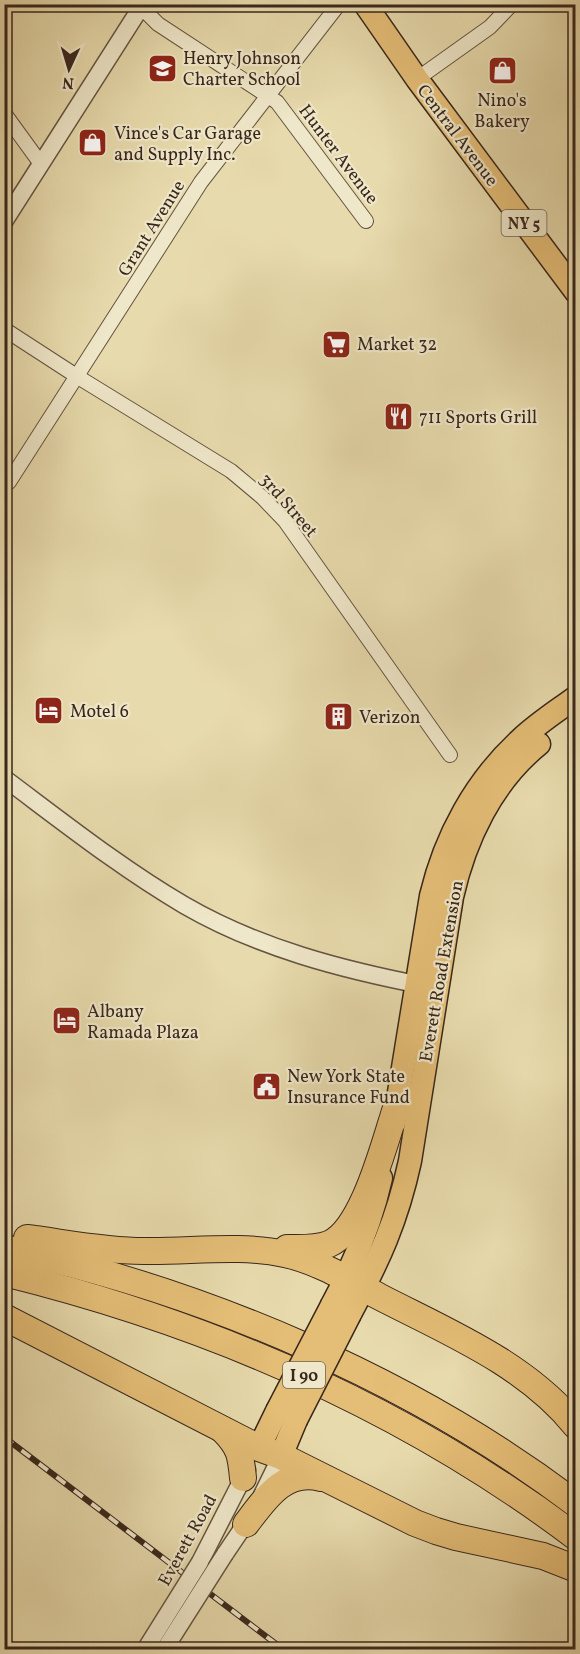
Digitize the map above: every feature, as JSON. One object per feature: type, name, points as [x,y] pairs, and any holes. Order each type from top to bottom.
[{"type":"highway","points":[[4,1235],[132,1251],[317,1247],[337,1239],[354,1221],[363,1204],[397,1105]]},
{"type":"highway","name":"I 90","points":[[4,1248],[90,1269],[174,1295],[263,1328],[309,1348],[442,1417],[529,1471],[576,1504]]},
{"type":"highway","points":[[230,1249],[285,1254],[313,1263],[355,1284],[517,1372],[542,1391],[576,1425]]},
{"type":"highway","name":"I 90","points":[[4,1273],[125,1306],[209,1336],[298,1372],[385,1415],[437,1444],[514,1493],[576,1537]]},
{"type":"highway","points":[[4,1317],[223,1430],[415,1523],[456,1538],[543,1556],[576,1569]]},
{"type":"highway","points":[[223,1430],[236,1444],[240,1453],[243,1478]]},
{"type":"highway","points":[[246,1524],[267,1496],[285,1482],[307,1475],[338,1484]]},
{"type":"main road","name":"Central Avenue","points":[[365,4],[417,80],[576,292]]},
{"type":"main road","name":"Everett Road Extension","points":[[270,1452],[341,1309],[355,1284],[385,1246],[403,1193],[410,1161],[428,986],[434,886],[446,849],[477,789],[502,757],[521,738],[576,697]]},
{"type":"main road","name":"Everett Road Extension","points":[[355,1284],[397,1105],[460,865],[473,831],[490,801],[516,766],[529,752],[576,715]]},
{"type":"street","name":"Grant Avenue","points":[[9,482],[199,185],[339,4]]},
{"type":"street","points":[[417,80],[490,27],[513,4]]},
{"type":"street","name":"Hunter Avenue","points":[[141,6],[158,24],[280,104],[366,221]]},
{"type":"street","points":[[4,222],[141,6]]},
{"type":"street","points":[[4,113],[41,164]]},
{"type":"street","name":"3rd Street","points":[[4,329],[231,471],[262,497],[285,521],[450,755]]},
{"type":"street","points":[[4,778],[147,881],[185,905],[226,926],[305,956],[428,986]]},
{"type":"street","name":"Everett Road","points":[[145,1650],[200,1562],[243,1478],[270,1452]]},
{"type":"street","name":"Everett Road","points":[[164,1650],[246,1524],[270,1452]]},
{"type":"railway","points":[[4,1437],[284,1650]]},
{"type":"place","name":"Henry Johnson Charter School","points":[[162,68]]},
{"type":"place","name":"Nino's Bakery","points":[[502,71]]},
{"type":"place","name":"Vince's Car Garage and Supply Inc.","points":[[93,143]]},
{"type":"place","name":"Market 32","points":[[336,344]]},
{"type":"place","name":"711 Sports Grill","points":[[398,417]]},
{"type":"place","name":"Motel 6","points":[[49,711]]},
{"type":"place","name":"Verizon","points":[[338,717]]},
{"type":"place","name":"Albany Ramada Plaza","points":[[66,1021]]},
{"type":"place","name":"New York State Insurance Fund","points":[[266,1086]]}]
